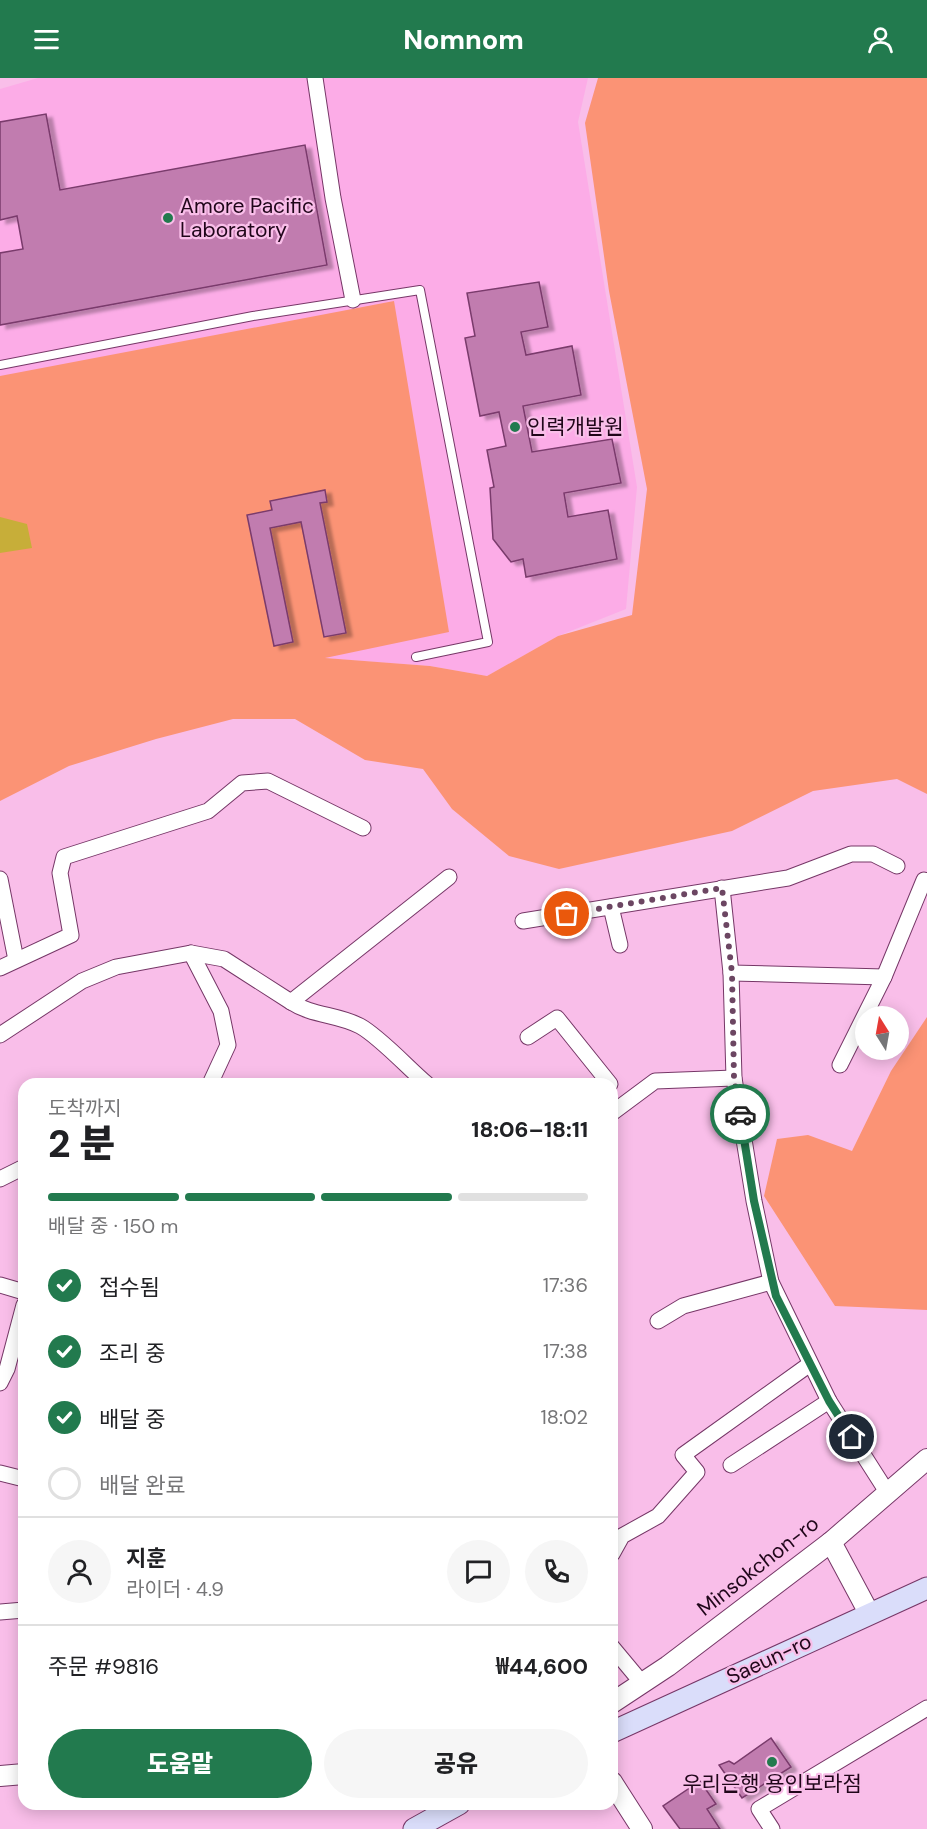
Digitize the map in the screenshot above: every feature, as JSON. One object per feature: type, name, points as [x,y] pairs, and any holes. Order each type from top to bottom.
[{"type":"main road","name":"Saeun-ro","points":[[618,1729],[927,1588]]},
{"type":"main road","points":[[414,1829],[448,1810]]},
{"type":"street","points":[[315,78],[333,198],[353,300]]},
{"type":"street","points":[[0,968],[71,935],[60,873],[64,857],[208,811],[242,783],[268,781],[363,828]]},
{"type":"street","points":[[523,921],[788,878],[851,854],[873,854],[897,867]]},
{"type":"street","points":[[291,1002],[448,877]]},
{"type":"street","points":[[0,879],[16,960]]},
{"type":"street","points":[[840,1065],[884,977],[924,880],[927,881]]},
{"type":"street","points":[[722,888],[732,973],[734,1078],[754,1201],[771,1281],[829,1401],[887,1491]]},
{"type":"street","points":[[610,907],[620,945]]},
{"type":"street","points":[[191,953],[220,1011],[228,1045],[213,1078]]},
{"type":"street","points":[[0,1035],[82,981],[116,967],[191,953],[224,959],[306,1012],[329,1014],[362,1027],[421,1078]]},
{"type":"street","points":[[732,973],[884,977]]},
{"type":"street","points":[[528,1037],[557,1018],[605,1078]]},
{"type":"street","points":[[618,1108],[655,1081],[734,1078]]},
{"type":"street","points":[[618,1095],[624,1103]]},
{"type":"street","points":[[0,1179],[18,1170]]},
{"type":"street","points":[[658,1321],[683,1306],[771,1281]]},
{"type":"street","points":[[0,1285],[18,1290]]},
{"type":"street","points":[[0,1383],[8,1369],[18,1329]]},
{"type":"street","points":[[618,1543],[622,1536],[658,1516],[697,1472],[683,1455],[810,1364]]},
{"type":"street","points":[[731,1464],[829,1401]]},
{"type":"street","name":"Minsokchon-ro","points":[[618,1699],[831,1542],[887,1491],[927,1459]]},
{"type":"street","points":[[0,1473],[18,1478]]},
{"type":"street","points":[[831,1542],[869,1613]]},
{"type":"street","points":[[0,1612],[18,1610]]},
{"type":"street","points":[[618,1654],[642,1683]]},
{"type":"street","points":[[772,1829],[759,1809],[927,1708]]},
{"type":"street","points":[[0,1776],[18,1774]]},
{"type":"street","points":[[618,1791],[642,1829]]},
{"type":"lane","points":[[0,365],[253,316],[420,290],[488,642],[416,657]]},
{"type":"shaded area","points":[[38,78],[588,78],[578,122],[637,487],[626,609],[558,636],[487,676],[430,666],[323,658],[0,569],[0,89]]},
{"type":"shaded area","points":[[598,78],[927,78],[927,794],[897,779],[813,791],[732,831],[559,869],[509,856],[452,809],[423,769],[365,760],[295,719],[233,719],[156,739],[69,766],[0,801],[0,376],[394,301],[449,632],[325,658],[430,666],[487,676],[558,636],[632,615],[647,489],[609,291],[585,123]]},
{"type":"shaded area","points":[[0,517],[27,524],[32,548],[0,553]]},
{"type":"shaded area","points":[[927,1017],[927,1310],[835,1306],[764,1196],[777,1139],[808,1135],[852,1151],[891,1071],[898,1060],[909,1060],[909,1044]]},
{"type":"building","name":"Amore Pacific Laboratory","points":[[46,114],[60,190],[305,145],[327,265],[0,325],[0,253],[23,249],[17,216],[0,220],[0,122]]},
{"type":"building","name":"인력개발원","points":[[539,282],[548,327],[521,332],[526,355],[572,346],[581,395],[523,406],[532,452],[612,439],[621,483],[564,493],[568,517],[608,510],[617,559],[526,577],[523,559],[511,562],[493,539],[490,488],[494,487],[487,450],[506,446],[499,412],[480,416],[465,338],[475,336],[467,293]]},
{"type":"building","points":[[325,490],[327,502],[320,503],[346,633],[324,637],[301,522],[270,528],[293,642],[274,646],[247,515],[272,510],[270,501]]},
{"type":"building","points":[[771,1738],[791,1767],[742,1798],[719,1765],[729,1761],[734,1764]]},
{"type":"building","points":[[700,1781],[716,1804],[707,1809],[720,1829],[680,1829],[663,1806]]},
{"type":"way so far","points":[[567,914],[722,888],[732,973],[734,1078],[740,1114]]},
{"type":"place","name":"Amore Pacific Laboratory","points":[[168,218]]},
{"type":"place","name":"인력개발원","points":[[515,427]]},
{"type":"place","name":"우리은행 용인보라점","points":[[772,1762]]},
{"type":"route","points":[[740,1114],[754,1201],[776,1296],[829,1401],[852,1437]]}]
